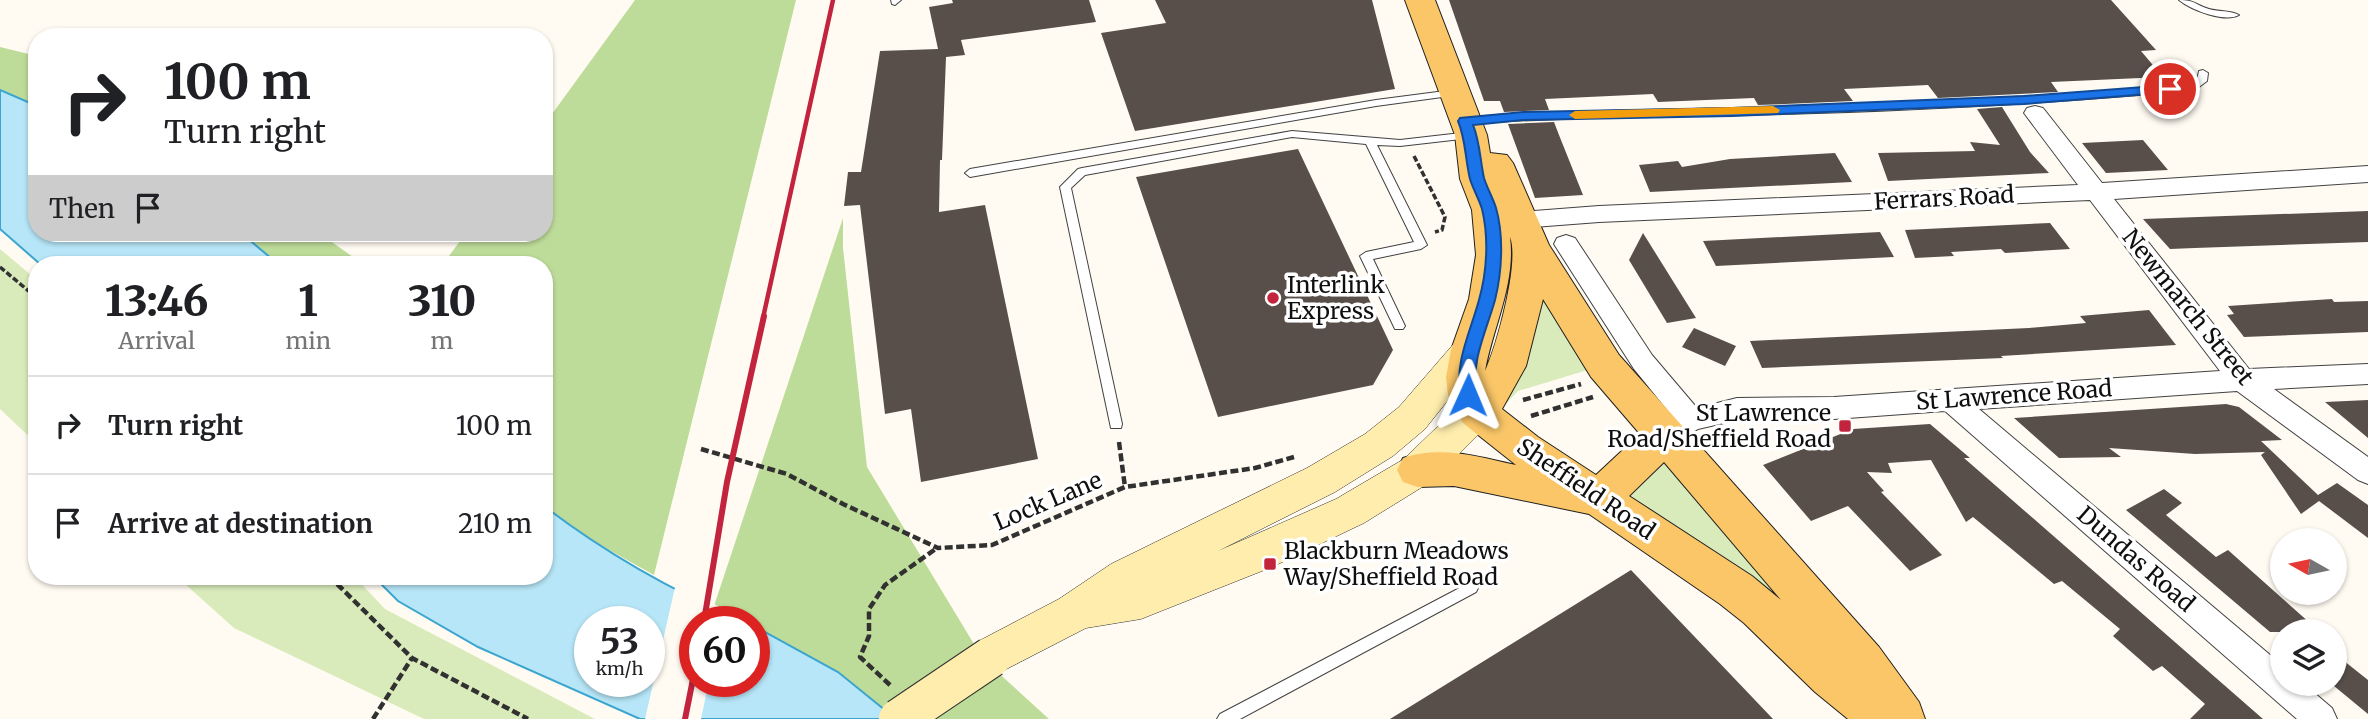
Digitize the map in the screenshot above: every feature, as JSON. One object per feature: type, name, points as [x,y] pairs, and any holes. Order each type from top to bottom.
[{"type":"main road","points":[[1420,0],[1463,117],[1477,179],[1489,210],[1494,255]]},
{"type":"main road","points":[[1463,117],[1502,171],[1539,237],[1568,310],[1623,388],[1678,427],[1863,662],[1903,719]]},
{"type":"main road","points":[[1490,423],[1468,395],[1465,377],[1470,350],[1487,299],[1494,255],[1504,227],[1539,237]]},
{"type":"main road","points":[[1490,423],[1499,385],[1512,353],[1539,237]]},
{"type":"main road","name":"Sheffield Road","points":[[1490,423],[1598,500],[1744,596],[1831,677],[1884,719]]},
{"type":"main road","points":[[1418,470],[1454,469],[1598,500],[1678,427]]},
{"type":"street","name":"Newmarch Street","points":[[2035,113],[2242,380],[2368,472]]},
{"type":"street","name":"Ferrars Road","points":[[1539,237],[1613,214],[2094,191],[2368,174]]},
{"type":"street","points":[[1539,237],[1643,362],[1678,427]]},
{"type":"street","points":[[898,705],[1074,613],[1126,576],[1296,475],[1379,444],[1404,425],[1470,350]]},
{"type":"street","name":"St Lawrence Road","points":[[1678,427],[1737,409],[1834,408],[2368,374]]},
{"type":"street","name":"Dundas Road","points":[[1951,400],[2321,719]]},
{"type":"street","points":[[1074,613],[1141,600],[1256,554],[1350,511],[1490,423]]},
{"type":"lane","points":[[2184,0],[2206,11],[2234,15]]},
{"type":"lane","points":[[970,173],[1376,103],[1463,117],[1732,112],[2051,99],[2195,87],[2202,81],[2203,73]]},
{"type":"lane","points":[[1116,424],[1065,187],[1082,172],[1292,134],[1400,144],[1463,117]]},
{"type":"lane","points":[[1371,143],[1421,245],[1366,256],[1399,326]]},
{"type":"lane","points":[[1225,719],[1471,588]]},
{"type":"path","points":[[0,267],[28,290]]},
{"type":"path","points":[[1490,423],[1515,421],[1623,388]]},
{"type":"path","points":[[1116,424],[1125,487]]},
{"type":"path","name":"Lock Lane","points":[[701,449],[787,474],[843,504],[938,548],[992,545],[1125,487],[1255,468],[1296,475]]},
{"type":"path","points":[[898,705],[860,657],[869,636],[869,609],[885,585],[938,548]]},
{"type":"path","points":[[338,585],[412,658],[528,719]]},
{"type":"path","points":[[373,719],[412,658]]},
{"type":"green space","points":[[635,0],[796,0],[654,575],[582,535],[553,513],[553,256],[449,256],[459,242],[553,242],[553,113]]},
{"type":"green space","points":[[0,47],[28,54],[28,102],[0,90]]},
{"type":"green space","points":[[843,218],[843,248],[867,467],[983,659],[1049,719],[896,719],[838,672],[770,635],[770,606],[714,606]]},
{"type":"green space","points":[[252,242],[332,242],[352,256],[268,256]]},
{"type":"green space","points":[[0,249],[28,272],[28,435],[0,409]]},
{"type":"green space","points":[[1539,286],[1591,369],[1518,391],[1499,411]]},
{"type":"green space","points":[[1662,456],[1857,667],[1625,500]]},
{"type":"green space","points":[[186,585],[362,585],[385,609],[595,719],[424,719],[234,628]]},
{"type":"water","points":[[0,90],[28,102],[28,242],[252,242],[268,256],[31,256],[0,229]]},
{"type":"water","points":[[553,512],[640,569],[710,606],[679,606],[679,697],[770,697],[770,635],[838,672],[896,719],[640,719],[590,697],[665,697],[665,606],[574,606],[574,690],[478,647],[398,601],[382,585],[553,585]]},
{"type":"pier","points":[[676,583],[718,606],[679,606],[679,697],[706,697],[701,719],[645,719],[650,697],[665,697],[665,631]]},
{"type":"building","points":[[952,0],[1089,0],[1096,22],[961,40],[965,55],[946,57],[939,212],[985,205],[1038,459],[921,482],[911,409],[885,414],[860,205],[844,206],[848,172],[861,172],[880,51],[938,49],[929,7],[953,3]]},
{"type":"building","points":[[1155,0],[1372,0],[1395,89],[1135,131],[1101,33],[1166,23]]},
{"type":"building","points":[[1449,0],[2111,0],[2156,50],[2141,51],[2163,77],[2051,82],[2058,92],[1938,98],[1928,85],[1844,89],[1853,101],[1758,105],[1754,98],[1658,102],[1653,94],[1545,99],[1549,110],[1504,112],[1500,101],[1484,101]]},
{"type":"building","points":[[2002,107],[2030,152],[2049,173],[1888,181],[1878,153],[1975,151],[1970,142],[2000,145],[1977,109]]},
{"type":"building","points":[[1554,122],[1583,195],[1535,198],[1508,124]]},
{"type":"building","points":[[2143,140],[2168,170],[2106,173],[2082,143]]},
{"type":"building","name":"Interlink Express","points":[[1298,149],[1393,350],[1373,385],[1218,417],[1136,177]]},
{"type":"building","points":[[1835,153],[1852,182],[1650,192],[1639,165],[1678,161],[1682,167],[1730,159]]},
{"type":"building","points":[[2368,211],[2368,242],[2170,249],[2143,219]]},
{"type":"building","points":[[2050,223],[2070,249],[2005,253],[2001,249],[1951,252],[1954,256],[1915,258],[1905,230]]},
{"type":"building","points":[[1880,232],[1894,257],[1716,266],[1703,241]]},
{"type":"building","points":[[1643,233],[1696,318],[1667,323],[1629,260]]},
{"type":"building","points":[[2332,299],[2334,302],[2368,301],[2368,332],[2244,337],[2227,315],[2234,314],[2228,306]]},
{"type":"building","points":[[2149,310],[2176,345],[2001,356],[2003,358],[1762,368],[1750,341],[2029,328],[2086,323],[2080,316]]},
{"type":"building","points":[[1694,328],[1736,346],[1725,366],[1682,347]]},
{"type":"building","points":[[2368,400],[2368,438],[2325,402]]},
{"type":"building","points":[[2226,404],[2239,407],[2282,440],[2261,441],[2318,495],[2337,483],[2368,505],[2368,538],[2319,501],[2301,514],[2261,455],[2265,452],[2195,454],[2109,448],[2121,457],[2059,458],[2014,418]]},
{"type":"building","points":[[1930,424],[1970,458],[1964,458],[2263,719],[2190,719],[2205,704],[2162,666],[2153,671],[2113,636],[2120,629],[2062,581],[2054,584],[1973,517],[1966,522],[1931,460],[1888,463],[1892,473],[1867,472],[1884,491],[1881,492],[1942,555],[1910,571],[1848,506],[1811,521],[1763,465],[1853,429]]},
{"type":"building","points":[[2164,489],[2182,503],[2166,515],[2216,557],[2228,550],[2270,587],[2270,606],[2291,606],[2305,619],[2270,619],[2270,632],[2126,510]]},
{"type":"building","points":[[1631,570],[1773,719],[1390,719]]},
{"type":"building","points":[[2347,663],[2368,680],[2368,714],[2346,696]]},
{"type":"railway","points":[[763,318],[833,0]]},
{"type":"railway","points":[[706,606],[727,482],[764,316]]},
{"type":"railway","points":[[685,719],[689,697]]},
{"type":"slow traffic","points":[[1575,115],[1773,110]]},
{"type":"place","name":"Interlink Express","points":[[1273,298]]},
{"type":"place","name":"St Lawrence Road/Sheffield Road","points":[[1845,426]]},
{"type":"place","name":"Blackburn Meadows Way/Sheffield Road","points":[[1270,564]]},
{"type":"route","points":[[1468,395],[1465,377],[1470,350],[1487,299],[1494,255],[1489,210],[1477,179],[1471,135],[1465,121],[1523,116],[1732,112],[2051,99],[2170,89]]}]
